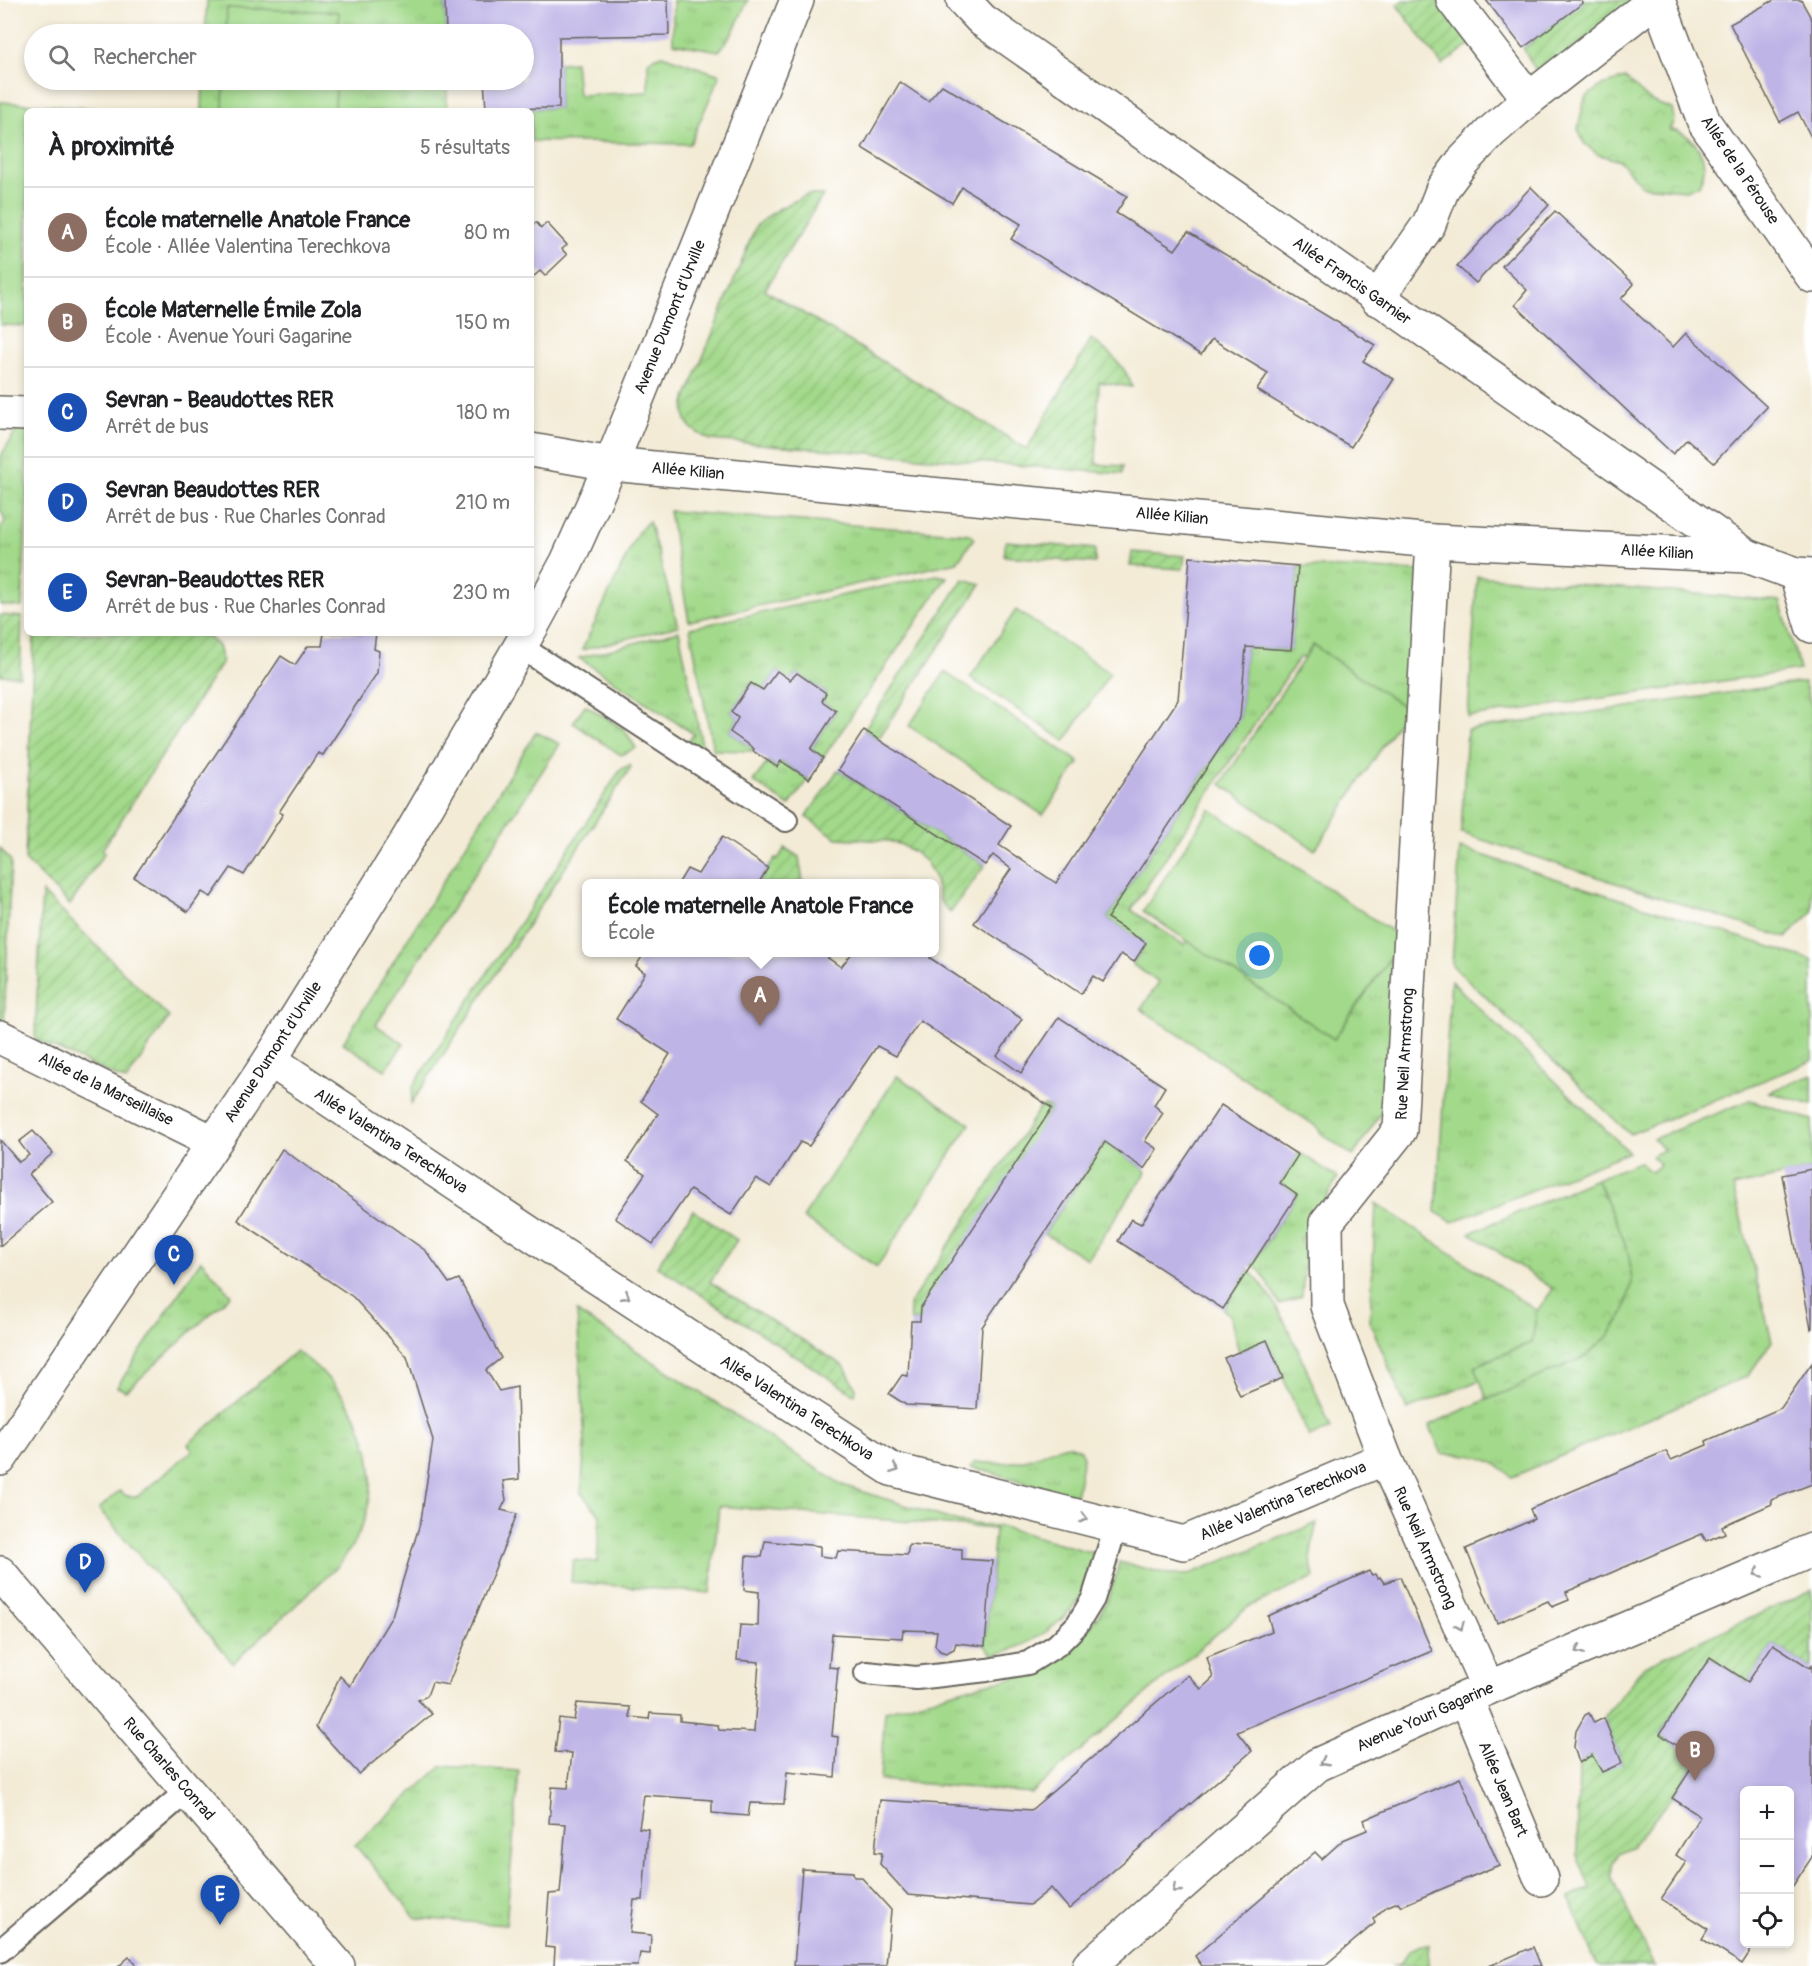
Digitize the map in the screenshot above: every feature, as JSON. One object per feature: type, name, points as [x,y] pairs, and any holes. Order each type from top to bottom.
[{"type":"street","name":"Avenue Dumont d'Urville","points":[[534,623],[567,562],[611,464],[797,0]]},
{"type":"street","name":"Allée Francis Garnier","points":[[963,0],[982,20],[1377,299],[1747,556]]},
{"type":"street","points":[[1454,0],[1529,99]]},
{"type":"street","points":[[1377,299],[1429,224],[1443,188],[1463,161],[1491,132],[1529,99],[1660,8]]},
{"type":"street","name":"Allée de la Pérouse","points":[[1660,8],[1704,122],[1812,276]]},
{"type":"street","points":[[0,413],[24,414]]},
{"type":"street","name":"Allée Kilian","points":[[534,451],[611,464],[1433,541],[1747,556],[1804,574]]},
{"type":"street","name":"Rue Neil Armstrong","points":[[1433,541],[1400,1130],[1326,1223],[1327,1306],[1477,1693]]},
{"type":"street","points":[[1804,574],[1812,626]]},
{"type":"street","name":"Avenue Dumont d'Urville","points":[[0,1459],[270,1059],[408,839],[527,636]]},
{"type":"street","name":"Allée de la Marseillaise","points":[[0,1037],[213,1142]]},
{"type":"street","name":"Allée Valentina Terechkova","points":[[270,1059],[577,1264],[891,1469],[1184,1543],[1385,1458]]},
{"type":"street","name":"Avenue Youri Gagarine","points":[[1089,1966],[1317,1765],[1477,1693],[1812,1550]]},
{"type":"street","name":"Rue Charles Conrad","points":[[0,1573],[338,1966]]},
{"type":"street","name":"Allée Jean Bart","points":[[1477,1693],[1541,1879]]},
{"type":"lane","points":[[527,636],[786,820]]},
{"type":"lane","points":[[866,1673],[916,1678],[1028,1663],[1057,1645],[1077,1625],[1093,1599],[1116,1526]]},
{"type":"lane","points":[[0,1951],[188,1791]]},
{"type":"green space","points":[[207,0],[445,0],[446,24],[206,24]]},
{"type":"green space","points":[[673,0],[748,0],[731,36],[719,51],[673,43]]},
{"type":"green space","points":[[1403,0],[1445,0],[1476,40],[1442,65],[1397,5]]},
{"type":"green space","points":[[1581,0],[1638,0],[1539,76],[1523,48],[1582,3]]},
{"type":"green space","points":[[227,8],[339,12],[338,24],[226,24]]},
{"type":"green space","points":[[662,55],[720,75],[690,144],[534,141],[534,109],[559,108],[559,63],[575,62],[578,95],[648,92],[648,63],[651,59]]},
{"type":"green space","points":[[1625,78],[1651,101],[1672,109],[1674,119],[1670,130],[1688,137],[1701,153],[1704,168],[1699,185],[1686,190],[1642,186],[1620,161],[1597,154],[1584,143],[1578,129],[1585,98],[1602,85]]},
{"type":"green space","points":[[203,90],[447,90],[447,108],[202,108]]},
{"type":"green space","points":[[224,90],[336,90],[335,108],[223,108]]},
{"type":"green space","points":[[0,102],[87,108],[24,108],[24,326],[0,325]]},
{"type":"green space","points":[[806,195],[823,195],[765,290],[1027,449],[1091,339],[1121,365],[1132,387],[1099,382],[1096,464],[1123,466],[1122,474],[711,440],[693,429],[686,420],[686,399],[756,226],[775,211]]},
{"type":"green space","points":[[18,427],[24,428],[22,607],[0,605],[0,530],[5,521],[0,508],[1,456]]},
{"type":"green space","points":[[669,511],[970,534],[974,538],[957,562],[689,621]]},
{"type":"green space","points":[[649,521],[678,626],[582,650],[638,532]]},
{"type":"green space","points":[[1006,541],[1095,549],[1095,563],[1004,556]]},
{"type":"green space","points":[[1132,552],[1185,556],[1183,569],[1130,566]]},
{"type":"green space","points":[[1298,566],[1420,571],[1412,708],[1407,709],[1313,645],[1305,657],[1299,658],[1131,910],[1184,945],[1188,941],[1334,1039],[1403,939],[1385,1107],[1353,1156],[1321,1133],[1317,1127],[1141,1009],[1159,982],[1133,965],[1145,943],[1107,918],[1240,718],[1246,647],[1291,650]]},
{"type":"green space","points":[[937,575],[947,577],[823,758],[811,749],[836,711],[822,701],[826,693],[797,673],[790,680],[777,671],[763,690],[751,683],[731,712],[738,718],[730,732],[754,749],[753,751],[713,750],[690,628]]},
{"type":"green space","points":[[1477,576],[1780,601],[1800,670],[1468,717]]},
{"type":"green space","points":[[963,579],[981,584],[878,739],[864,730]]},
{"type":"green space","points":[[1016,610],[1110,673],[1065,741],[970,678]]},
{"type":"green space","points":[[0,615],[22,617],[20,676],[0,675]]},
{"type":"green space","points":[[679,631],[703,750],[688,741],[694,734],[579,658]]},
{"type":"green space","points":[[34,636],[207,636],[218,646],[222,662],[102,850],[105,852],[70,905],[25,860]]},
{"type":"green space","points":[[1313,645],[1407,709],[1315,850],[1221,784]]},
{"type":"green space","points":[[945,672],[1079,762],[1043,815],[909,726]]},
{"type":"green space","points":[[1804,682],[1812,708],[1812,912],[1786,938],[1461,833],[1467,730]]},
{"type":"green space","points":[[585,705],[624,729],[636,748],[621,755],[573,723]]},
{"type":"green space","points":[[536,732],[560,744],[376,1025],[404,1044],[385,1070],[343,1043]]},
{"type":"green space","points":[[781,761],[809,779],[789,806],[753,781],[768,762],[777,767]]},
{"type":"green space","points":[[630,765],[631,767],[411,1104],[413,1086],[621,769]]},
{"type":"green space","points":[[838,770],[985,865],[950,913],[940,901],[939,879],[935,879],[926,862],[914,852],[889,841],[837,838],[806,817]]},
{"type":"green space","points":[[1210,809],[1403,939],[1334,1039],[1143,911]]},
{"type":"green space","points":[[0,848],[11,861],[4,1024],[0,1022]]},
{"type":"green space","points":[[785,848],[799,857],[802,879],[761,879],[775,858],[778,859]]},
{"type":"green space","points":[[1460,848],[1812,960],[1812,1061],[1630,1134],[1452,965]]},
{"type":"green space","points":[[42,892],[169,1017],[126,1081],[35,1039]]},
{"type":"green space","points":[[1451,981],[1629,1152],[1452,1222],[1436,1212]]},
{"type":"green space","points":[[1812,1075],[1812,1105],[1769,1092]]},
{"type":"green space","points":[[897,1076],[970,1124],[877,1267],[803,1218]]},
{"type":"green space","points":[[1750,1100],[1812,1120],[1812,1169],[1733,1187],[1772,1341],[1748,1376],[1512,1477],[1497,1465],[1480,1458],[1462,1454],[1442,1454],[1429,1425],[1586,1356],[1608,1336],[1624,1313],[1606,1199],[1596,1179],[1639,1162],[1651,1172],[1660,1164],[1652,1156],[1664,1150],[1653,1139]]},
{"type":"green space","points":[[1044,1106],[1052,1108],[920,1321],[911,1321],[909,1305],[1039,1109]]},
{"type":"green space","points":[[1105,1142],[1146,1172],[1088,1259],[1044,1234]]},
{"type":"green space","points":[[1299,1152],[1338,1178],[1300,1242],[1306,1247],[1302,1296],[1280,1305],[1261,1272],[1252,1265],[1297,1195],[1280,1183]]},
{"type":"green space","points":[[1596,1179],[1619,1228],[1629,1256],[1632,1282],[1624,1313],[1608,1336],[1586,1356],[1487,1400],[1475,1366],[1532,1342],[1537,1311],[1553,1289],[1470,1233]]},
{"type":"green space","points":[[1376,1203],[1537,1311],[1532,1342],[1475,1366],[1480,1380],[1407,1410],[1370,1322]]},
{"type":"green space","points":[[693,1210],[737,1240],[710,1282],[844,1366],[856,1388],[855,1395],[657,1266]]},
{"type":"green space","points":[[201,1260],[231,1295],[126,1391],[117,1387]]},
{"type":"green space","points":[[1248,1270],[1261,1284],[1285,1322],[1331,1428],[1309,1437],[1267,1341],[1239,1352],[1230,1316],[1223,1309]]},
{"type":"green space","points":[[577,1312],[842,1485],[958,1522],[1003,1527],[1093,1553],[1087,1581],[1080,1598],[1060,1621],[1048,1630],[1020,1646],[993,1655],[985,1646],[995,1529],[719,1506],[710,1593],[571,1582],[573,1560],[597,1562],[600,1515],[581,1493],[585,1444]]},
{"type":"green space","points":[[296,1351],[322,1372],[343,1396],[359,1422],[368,1450],[371,1479],[367,1509],[356,1538],[337,1567],[233,1663],[99,1509],[119,1491],[127,1496],[138,1496],[193,1450],[188,1444]]},
{"type":"green space","points":[[1069,1445],[1081,1450],[1083,1457],[1076,1497],[971,1467],[975,1462],[1004,1463],[1025,1460]]},
{"type":"green space","points":[[1317,1523],[1311,1557],[1314,1578],[1248,1607],[1031,1793],[880,1780],[885,1711],[983,1684],[1014,1678],[1060,1655],[1086,1632],[1105,1604],[1119,1562],[1172,1575],[1187,1575]]},
{"type":"green space","points":[[1812,1590],[1812,1665],[1810,1668],[1773,1644],[1748,1682],[1710,1657],[1660,1734],[1697,1760],[1672,1798],[1631,1847],[1619,1853],[1612,1864],[1612,1877],[1655,1966],[1597,1966],[1569,1898],[1590,1888],[1577,1855],[1579,1763],[1592,1755],[1622,1763],[1604,1718],[1644,1666]]},
{"type":"green space","points":[[442,1766],[519,1771],[506,1925],[416,1918],[355,1845]]},
{"type":"green space","points":[[1421,1945],[1430,1945],[1428,1966],[1391,1966],[1400,1964],[1410,1950]]},
{"type":"building","points":[[445,0],[668,0],[669,35],[559,37],[559,108],[486,108],[485,90],[534,90],[534,24],[446,24]]},
{"type":"building","points":[[1486,0],[1581,0],[1583,3],[1523,48]]},
{"type":"building","points":[[1774,0],[1801,0],[1812,20],[1812,139],[1798,112],[1780,122],[1730,24]]},
{"type":"building","points":[[900,82],[928,101],[942,85],[1127,196],[1116,213],[1175,250],[1188,232],[1375,345],[1363,361],[1394,379],[1351,447],[1257,390],[1268,373],[1212,339],[1201,355],[1011,239],[1021,224],[962,187],[952,203],[862,148]]},
{"type":"building","points":[[1531,187],[1549,205],[1476,283],[1457,266]]},
{"type":"building","points":[[1555,211],[1634,284],[1621,299],[1673,347],[1686,333],[1767,407],[1714,463],[1687,439],[1673,454],[1515,305],[1527,290],[1502,266]]},
{"type":"building","points":[[536,222],[541,228],[547,223],[567,245],[562,249],[567,255],[545,276],[540,271],[534,276],[534,224]]},
{"type":"building","points":[[1190,557],[1298,566],[1291,650],[1246,647],[1240,718],[1107,918],[1146,943],[1134,962],[1121,954],[1103,982],[1093,976],[1081,994],[974,923],[1011,869],[993,855],[985,865],[838,770],[864,730],[1011,826],[999,845],[1056,883],[1178,700]]},
{"type":"building","points":[[324,636],[376,636],[374,649],[379,651],[377,673],[323,755],[318,753],[279,812],[283,814],[244,875],[231,868],[211,897],[202,892],[188,912],[134,877],[281,656],[295,665],[308,646],[322,646]]},
{"type":"building","points":[[777,671],[790,680],[797,673],[826,693],[822,701],[836,711],[811,749],[823,758],[809,779],[781,761],[777,767],[730,732],[738,718],[731,712],[751,683],[763,690]]},
{"type":"building","points":[[722,837],[768,868],[761,879],[681,879],[687,869],[698,874]]},
{"type":"building","points":[[642,957],[829,957],[841,967],[849,957],[931,957],[1022,1019],[997,1056],[1021,1073],[1059,1017],[1165,1087],[1154,1105],[1163,1113],[1145,1141],[1157,1149],[1144,1169],[1105,1142],[982,1327],[977,1409],[906,1405],[889,1394],[902,1375],[908,1376],[911,1321],[920,1321],[921,1307],[1052,1108],[920,1021],[896,1056],[877,1046],[809,1146],[800,1142],[771,1187],[756,1178],[731,1215],[690,1190],[653,1244],[615,1218],[645,1174],[627,1161],[658,1114],[641,1101],[670,1054],[616,1019],[645,973],[636,966]]},
{"type":"building","points":[[1221,1105],[1298,1155],[1280,1183],[1297,1195],[1223,1309],[1118,1241],[1131,1219],[1141,1224]]},
{"type":"building","points":[[33,1131],[53,1153],[29,1174],[52,1202],[0,1246],[0,1140],[19,1162],[29,1155],[19,1142]]},
{"type":"building","points":[[282,1149],[426,1251],[449,1283],[459,1279],[501,1358],[486,1370],[499,1391],[517,1387],[519,1479],[503,1481],[506,1500],[501,1510],[517,1514],[448,1685],[432,1682],[427,1696],[418,1700],[432,1714],[359,1774],[316,1727],[340,1676],[350,1686],[392,1616],[421,1520],[433,1440],[407,1357],[353,1297],[238,1220]]},
{"type":"building","points":[[1812,1169],[1812,1328],[1811,1329],[1782,1175]]},
{"type":"building","points":[[1267,1340],[1283,1378],[1240,1396],[1224,1358]]},
{"type":"building","points":[[1812,1363],[1812,1484],[1771,1500],[1772,1504],[1722,1526],[1725,1533],[1706,1541],[1702,1534],[1566,1592],[1569,1600],[1552,1607],[1548,1601],[1497,1623],[1466,1549],[1534,1519],[1530,1509],[1666,1451],[1671,1460],[1707,1445],[1706,1441],[1781,1408]]},
{"type":"building","points":[[765,1541],[820,1546],[820,1556],[836,1558],[838,1551],[907,1555],[909,1545],[962,1549],[962,1559],[992,1561],[985,1646],[956,1643],[954,1649],[946,1653],[940,1651],[935,1645],[937,1631],[903,1630],[902,1638],[832,1634],[829,1667],[838,1668],[832,1736],[838,1737],[835,1777],[787,1772],[784,1804],[750,1803],[748,1816],[712,1813],[712,1800],[644,1795],[639,1828],[648,1829],[643,1900],[634,1900],[630,1933],[651,1935],[650,1954],[640,1953],[638,1966],[554,1966],[555,1948],[545,1947],[549,1894],[560,1893],[566,1824],[549,1823],[552,1787],[568,1788],[572,1753],[555,1752],[559,1718],[574,1720],[577,1703],[630,1707],[630,1717],[649,1719],[650,1713],[680,1715],[680,1721],[718,1725],[719,1730],[754,1732],[759,1662],[737,1660],[740,1625],[758,1626],[759,1592],[744,1590],[746,1556],[762,1557]]},
{"type":"building","points":[[1369,1571],[1371,1575],[1376,1574],[1378,1578],[1380,1577],[1384,1583],[1400,1577],[1432,1651],[1237,1732],[1252,1751],[1069,1909],[1051,1888],[1030,1905],[908,1895],[880,1864],[882,1853],[875,1852],[880,1800],[1031,1810],[1188,1675],[1201,1689],[1213,1678],[1207,1657],[1272,1631],[1268,1616]]},
{"type":"building","points":[[1773,1644],[1810,1668],[1812,1665],[1812,1857],[1794,1884],[1794,1786],[1740,1786],[1740,1948],[1752,1948],[1742,1964],[1702,1939],[1708,1929],[1661,1899],[1686,1862],[1676,1855],[1700,1816],[1672,1798],[1697,1760],[1660,1734],[1710,1657],[1748,1682]]},
{"type":"building","points":[[1589,1713],[1594,1723],[1604,1718],[1622,1763],[1602,1772],[1592,1755],[1579,1763],[1574,1747],[1576,1731],[1585,1715]]},
{"type":"building","points":[[1460,1778],[1499,1865],[1401,1906],[1398,1902],[1386,1907],[1373,1919],[1375,1923],[1324,1966],[1202,1966],[1195,1956],[1315,1852],[1322,1859],[1343,1840],[1367,1830],[1364,1820]]},
{"type":"building","points":[[802,1869],[853,1872],[854,1877],[861,1877],[891,1910],[886,1966],[794,1966]]},
{"type":"building","points":[[1533,1947],[1541,1966],[1489,1966]]},
{"type":"building","points":[[129,1957],[138,1966],[119,1966]]},
{"type":"place","name":"École maternelle Anatole France","points":[[760,1026]]},
{"type":"place","name":"Sevran - Beaudottes RER","points":[[174,1285]]},
{"type":"place","name":"Sevran Beaudottes RER","points":[[85,1593]]},
{"type":"place","name":"École Maternelle Émile Zola","points":[[1695,1781]]},
{"type":"place","name":"Sevran-Beaudottes RER","points":[[220,1925]]}]
